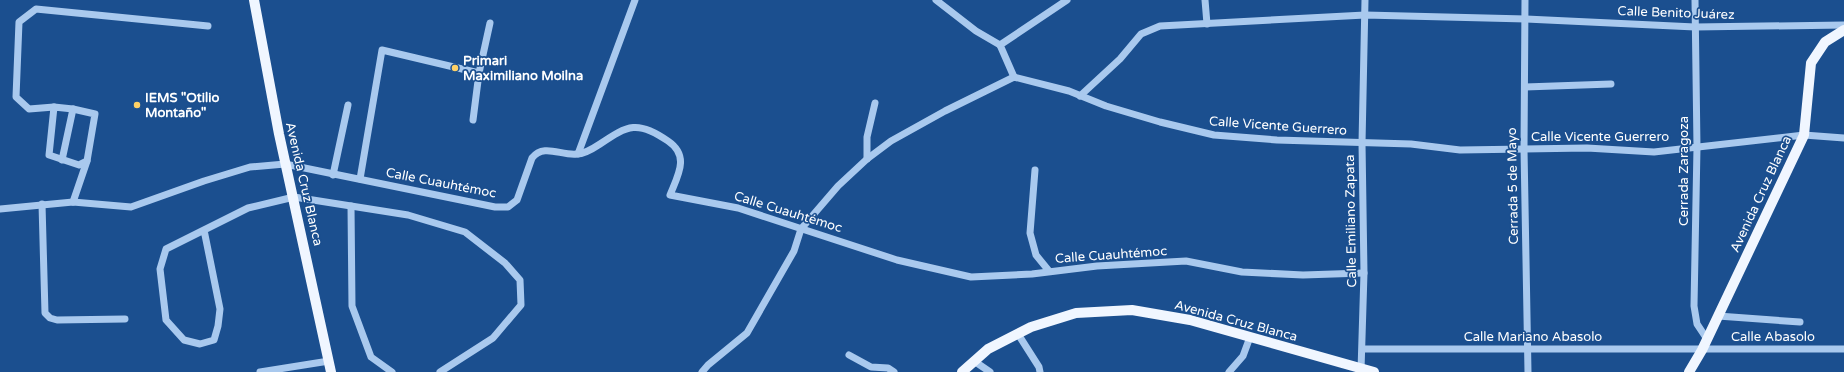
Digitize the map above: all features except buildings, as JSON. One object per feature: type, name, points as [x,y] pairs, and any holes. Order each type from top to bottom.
[{"type":"main road","name":"Avenida Cruz Blanca","points":[[254,0],[285,164],[294,197],[332,372]]},
{"type":"main road","name":"Avenida Cruz Blanca","points":[[1690,372],[1702,350],[1804,135],[1811,63],[1825,42],[1844,30]]},
{"type":"main road","name":"Avenida Cruz Blanca","points":[[962,372],[988,349],[1031,327],[1076,313],[1132,310],[1190,320],[1250,336],[1361,370],[1374,372]]},
{"type":"street","points":[[578,154],[634,0]]},
{"type":"street","points":[[702,372],[747,333],[794,251],[801,229],[838,186],[866,160],[892,141],[944,111],[1014,77],[1000,45],[976,31],[936,0]]},
{"type":"street","points":[[1000,45],[1067,0]]},
{"type":"street","points":[[1205,0],[1207,24]]},
{"type":"street","name":"Calle Emiliano Zapata","points":[[1361,370],[1363,349],[1364,273],[1362,143],[1365,0]]},
{"type":"street","name":"Cerrada 5 de Mayo","points":[[1525,0],[1524,149],[1528,372]]},
{"type":"street","name":"Cerrada Zaragoza","points":[[1695,0],[1697,147],[1694,306],[1697,324],[1707,339]]},
{"type":"street","points":[[73,202],[87,161],[95,114],[54,107],[28,109],[16,97],[19,22],[36,9],[208,26]]},
{"type":"street","name":"Calle Benito Juárez","points":[[1080,96],[1120,59],[1141,34],[1160,26],[1365,15],[1526,19],[1695,27],[1844,25]]},
{"type":"street","points":[[473,120],[479,73],[490,22]]},
{"type":"street","points":[[360,179],[382,50],[479,73]]},
{"type":"street","name":"Calle Vicente Guerrero","points":[[1014,77],[1069,91],[1160,122],[1214,135],[1362,143],[1411,144],[1460,150],[1587,148],[1654,152],[1804,135],[1844,138]]},
{"type":"street","points":[[1525,87],[1610,84]]},
{"type":"street","points":[[866,160],[867,137],[875,103]]},
{"type":"street","points":[[333,175],[348,105]]},
{"type":"street","points":[[54,107],[49,154],[62,160],[79,164],[87,161]]},
{"type":"street","points":[[62,160],[72,109]]},
{"type":"street","name":"Calle Cuauhtémoc","points":[[0,209],[73,202],[130,207],[250,167],[285,164],[495,207],[508,207],[517,200],[532,158],[536,152],[544,150],[578,154],[593,148],[626,128],[639,126],[654,131],[676,146],[680,154],[680,168],[670,195],[738,208],[897,260],[971,277],[1049,272],[1097,266],[1186,261],[1242,272],[1303,275],[1364,273]]},
{"type":"street","points":[[1035,170],[1030,233],[1036,255],[1049,272]]},
{"type":"street","points":[[204,230],[220,309],[218,326],[214,340],[200,344],[184,340],[166,320],[160,268],[166,249],[204,230],[248,208],[294,197],[408,215],[465,232],[505,263],[520,280],[521,305],[494,338],[440,372]]},
{"type":"street","points":[[42,204],[45,313],[50,318],[57,320],[125,319]]},
{"type":"street","points":[[351,206],[352,306],[372,357],[392,372]]},
{"type":"street","points":[[1718,316],[1800,322]]},
{"type":"street","points":[[1018,334],[1039,367],[1040,372]]},
{"type":"street","points":[[1229,372],[1243,356],[1250,336]]},
{"type":"street","name":"Calle Mariano Abasolo","points":[[1363,349],[1528,348],[1702,350]]},
{"type":"street","name":"Calle Abasolo","points":[[1702,350],[1844,349]]},
{"type":"street","points":[[849,355],[871,367],[888,368],[894,372]]},
{"type":"street","points":[[260,372],[329,361]]},
{"type":"street","points":[[974,361],[990,372]]},
{"type":"place","name":"Primari Maximiliano Moilna","points":[[455,68]]},
{"type":"place","name":"IEMS \"Otilio Montaño\"","points":[[137,105]]}]
